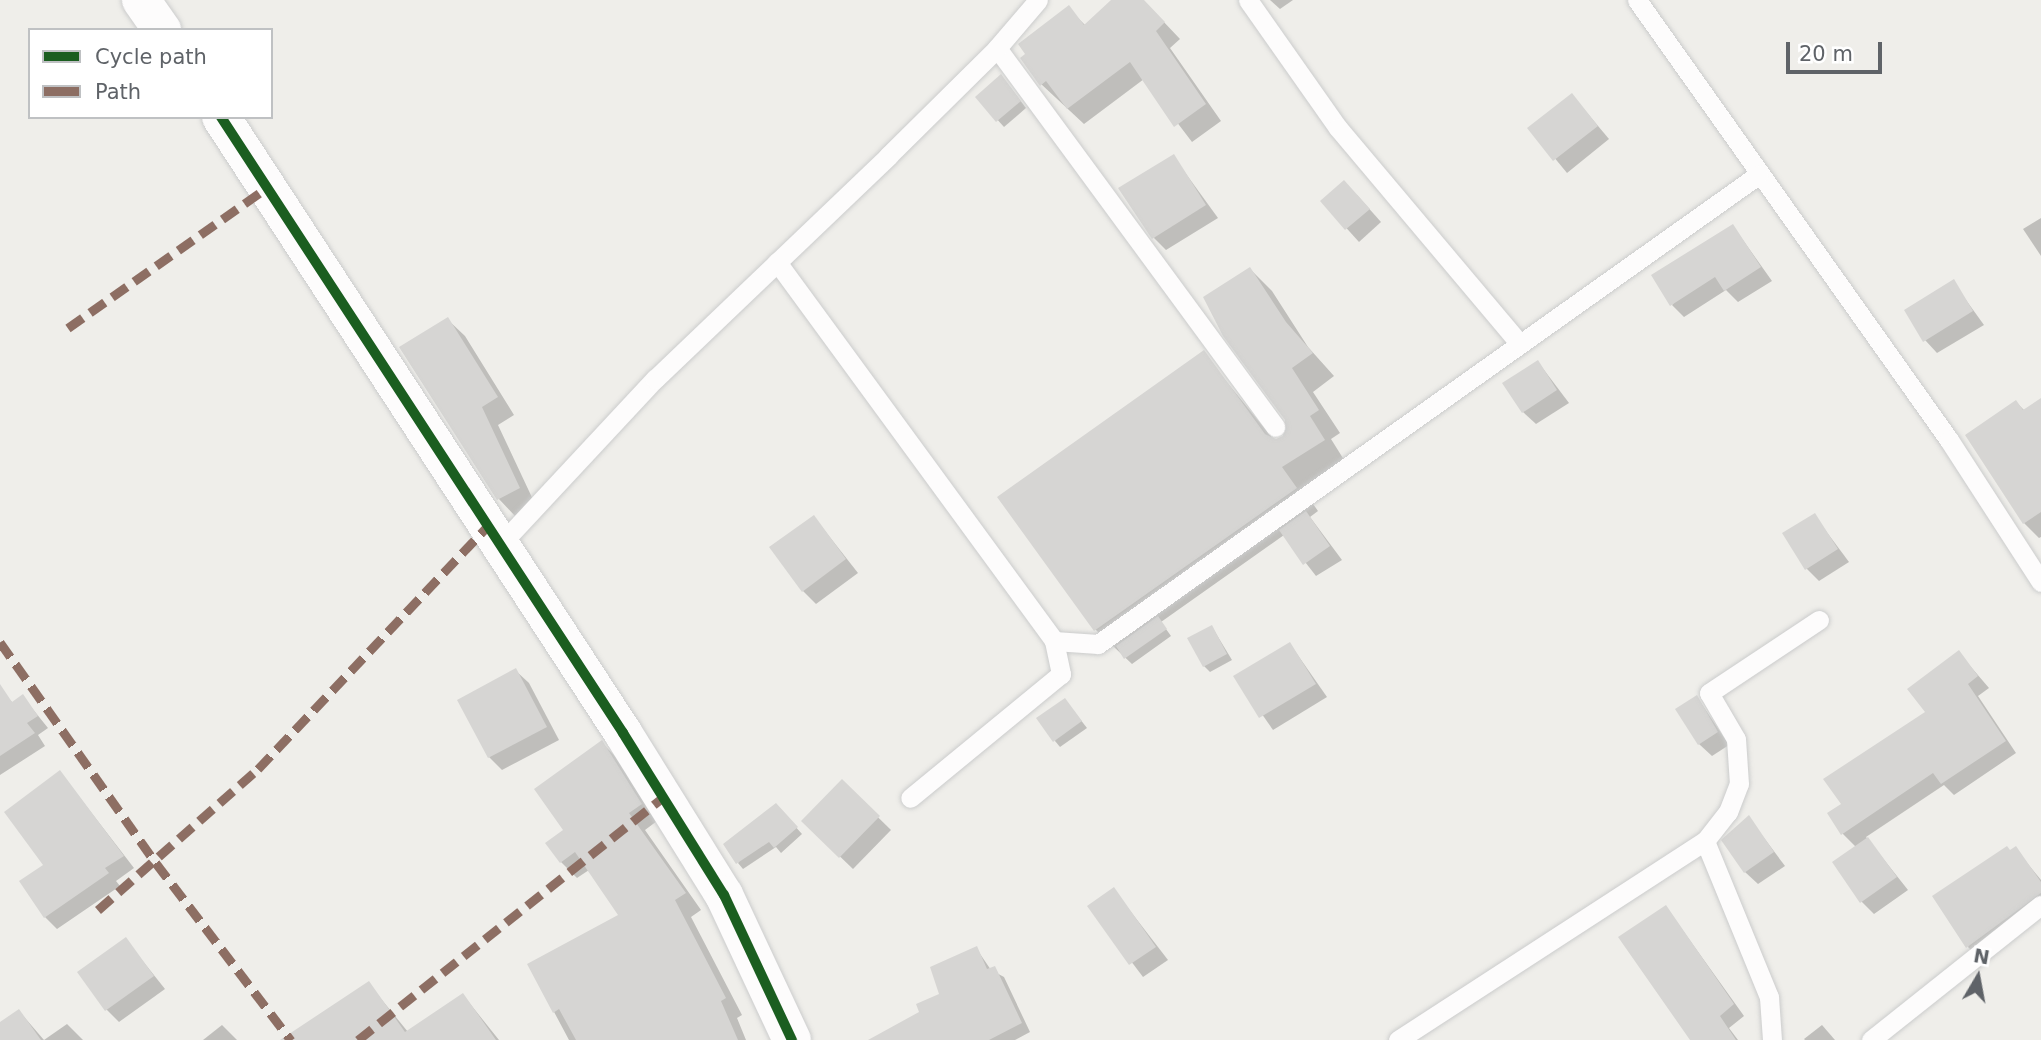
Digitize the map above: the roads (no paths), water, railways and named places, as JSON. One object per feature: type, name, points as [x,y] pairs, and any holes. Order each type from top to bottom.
[{"type":"street","points":[[141,0],[161,28]]},
{"type":"street","points":[[222,119],[724,895],[792,1040]]},
{"type":"lane","points":[[499,546],[655,379],[997,48],[1038,0]]},
{"type":"lane","points":[[1248,0],[1338,128],[1520,344]]},
{"type":"lane","points":[[1637,0],[1758,175],[1949,440],[2041,582]]},
{"type":"lane","points":[[997,48],[1275,427]]},
{"type":"lane","points":[[1054,641],[1098,644],[1758,175]]},
{"type":"lane","points":[[777,262],[1054,641],[1061,674],[910,798]]},
{"type":"lane","points":[[1398,1040],[1705,841],[1728,812],[1738,784],[1736,739],[1709,693],[1819,620]]},
{"type":"lane","points":[[1705,841],[1769,998],[1772,1040]]},
{"type":"lane","points":[[1871,1040],[2041,905]]}]
